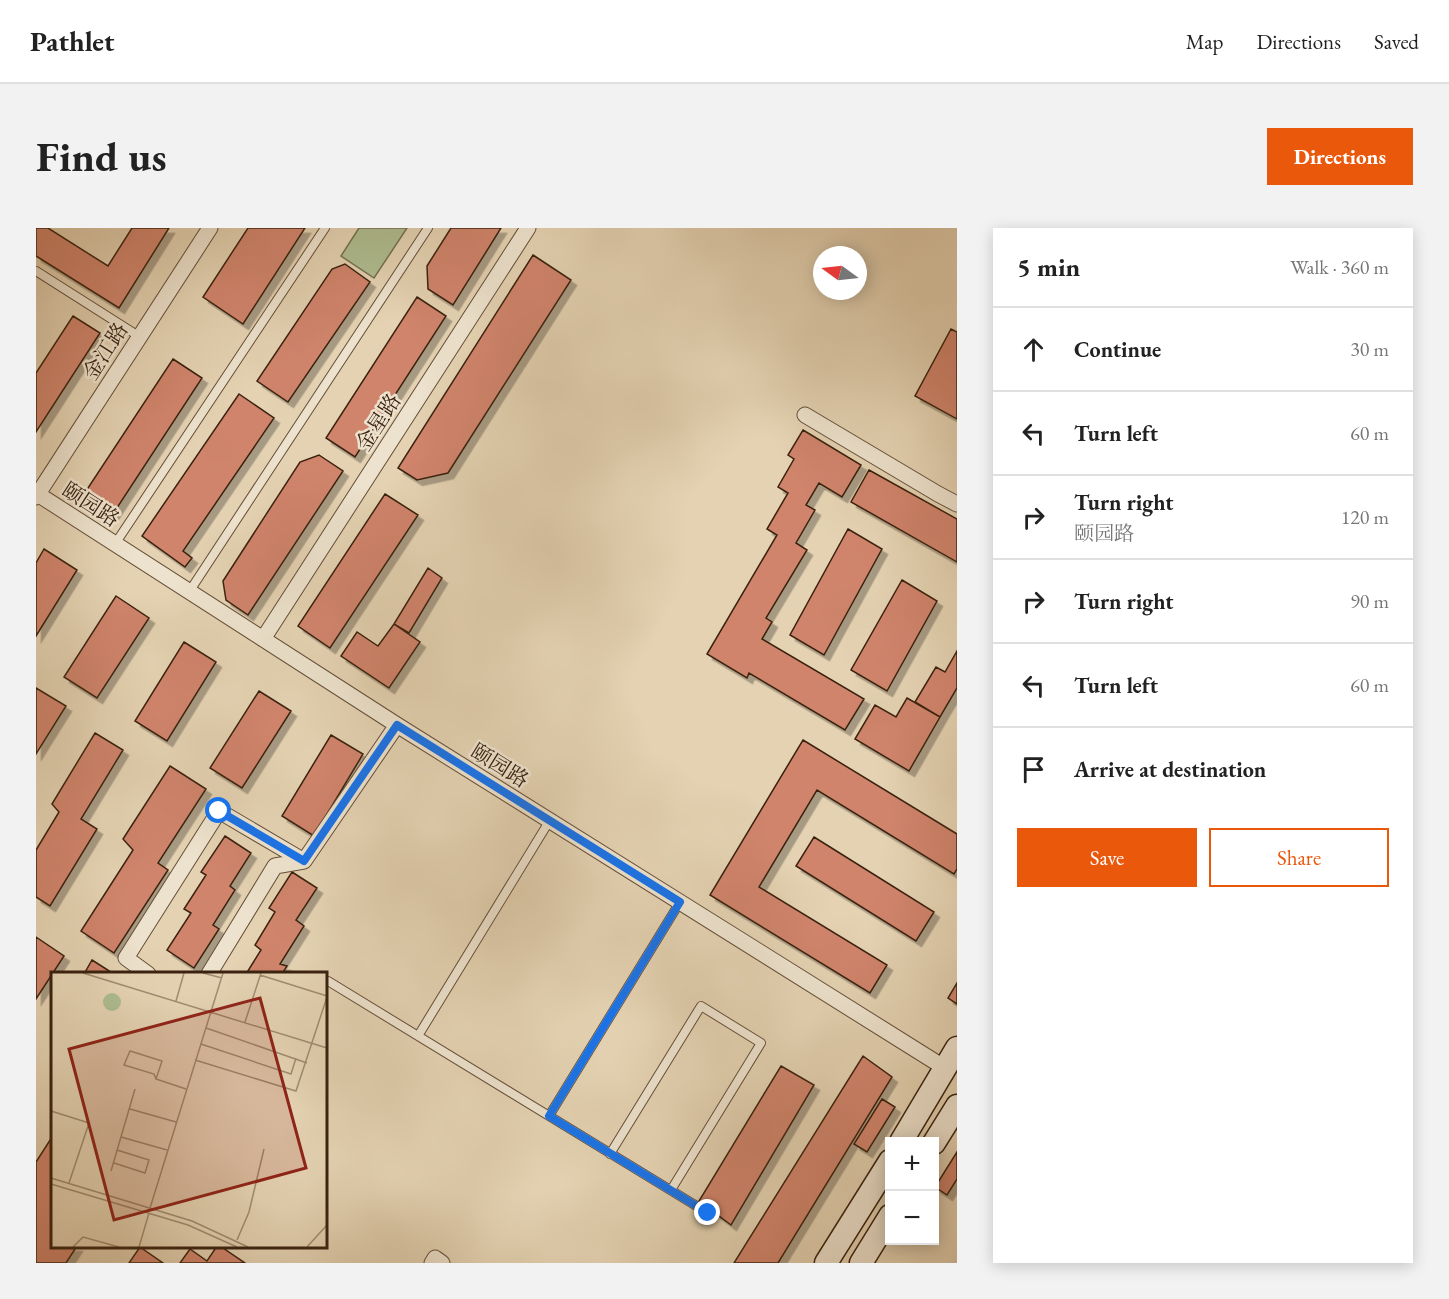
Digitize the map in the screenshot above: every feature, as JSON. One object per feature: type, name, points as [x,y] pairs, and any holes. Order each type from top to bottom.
[{"type":"main road","points":[[904,1137],[957,1048]]},
{"type":"main road","points":[[938,1137],[957,1107]]},
{"type":"main road","points":[[826,1263],[885,1169]]},
{"type":"main road","points":[[861,1263],[885,1224]]},
{"type":"street","name":"金江路","points":[[36,495],[210,228]]},
{"type":"street","name":"金星路","points":[[263,639],[528,228]]},
{"type":"street","points":[[805,415],[957,504]]},
{"type":"street","name":"颐园路","points":[[36,495],[397,725],[945,1068]]},
{"type":"street","points":[[210,972],[275,866],[304,861],[397,725]]},
{"type":"street","points":[[145,972],[126,958],[219,811],[304,861]]},
{"type":"street","points":[[432,1263],[435,1258],[442,1263]]},
{"type":"lane","points":[[115,544],[325,228]]},
{"type":"lane","points":[[189,592],[428,228]]},
{"type":"lane","points":[[36,271],[140,337]]},
{"type":"lane","points":[[418,1036],[550,820]]},
{"type":"lane","points":[[549,1116],[680,902]]},
{"type":"lane","points":[[328,981],[708,1213]]},
{"type":"lane","points":[[610,1154],[701,1006],[762,1043],[671,1190]]},
{"type":"green space","points":[[359,228],[407,228],[374,278],[341,256]]},
{"type":"building","points":[[36,228],[48,228],[108,266],[132,228],[169,228],[119,308],[36,256]]},
{"type":"building","points":[[248,228],[305,228],[243,324],[203,297]]},
{"type":"building","points":[[451,228],[501,228],[453,305],[428,289],[427,266]]},
{"type":"building","points":[[533,255],[571,280],[448,473],[417,480],[398,468]]},
{"type":"building","points":[[345,264],[370,282],[288,402],[257,381],[332,269]]},
{"type":"building","points":[[417,297],[446,316],[355,457],[326,438]]},
{"type":"building","points":[[73,316],[100,333],[36,432],[36,373]]},
{"type":"building","points":[[951,329],[957,332],[957,419],[915,396]]},
{"type":"building","points":[[173,359],[202,378],[111,517],[82,497]]},
{"type":"building","points":[[239,394],[274,418],[183,551],[192,558],[185,567],[142,536]]},
{"type":"building","points":[[803,430],[861,465],[842,497],[819,483],[806,505],[815,510],[796,543],[807,550],[766,618],[772,622],[762,639],[864,699],[845,730],[749,673],[747,678],[707,654],[777,535],[767,529],[788,493],[778,487],[794,459],[788,455]]},
{"type":"building","points":[[319,455],[343,471],[248,615],[226,600],[223,581],[300,462]]},
{"type":"building","points":[[869,470],[957,519],[957,562],[851,502]]},
{"type":"building","points":[[385,494],[418,515],[330,648],[298,626]]},
{"type":"building","points":[[848,529],[882,549],[824,655],[790,635]]},
{"type":"building","points":[[44,549],[77,570],[36,636],[36,563]]},
{"type":"building","points":[[428,568],[442,578],[409,633],[394,624]]},
{"type":"building","points":[[902,580],[937,601],[887,691],[851,670]]},
{"type":"building","points":[[116,596],[149,618],[97,698],[64,677]]},
{"type":"building","points":[[394,624],[420,642],[389,688],[341,656],[357,632],[378,646]]},
{"type":"building","points":[[184,642],[216,662],[167,741],[135,721]]},
{"type":"building","points":[[957,651],[957,688],[940,717],[915,702],[936,667],[945,672]]},
{"type":"building","points":[[36,688],[66,706],[36,754]]},
{"type":"building","points":[[259,691],[291,711],[242,788],[210,768]]},
{"type":"building","points":[[907,698],[940,717],[909,771],[855,739],[875,705],[896,717]]},
{"type":"building","points":[[95,733],[123,750],[81,819],[97,829],[50,906],[36,897],[36,850],[59,812],[52,804]]},
{"type":"building","points":[[331,735],[363,754],[314,836],[282,816]]},
{"type":"building","points":[[803,740],[957,834],[957,869],[954,874],[817,790],[759,887],[887,965],[870,993],[710,895]]},
{"type":"building","points":[[170,766],[206,789],[158,863],[168,870],[114,953],[81,931],[133,850],[123,839]]},
{"type":"building","points":[[225,836],[251,853],[230,886],[235,890],[213,925],[219,929],[194,968],[167,950],[191,913],[184,909],[206,875],[201,872]]},
{"type":"building","points":[[814,837],[934,912],[916,941],[796,866]]},
{"type":"building","points":[[292,872],[317,888],[296,920],[304,926],[280,964],[287,966],[283,972],[247,972],[261,950],[255,945],[275,912],[269,908]]},
{"type":"building","points":[[36,937],[64,956],[54,972],[51,972],[51,976],[36,999]]},
{"type":"building","points":[[92,960],[111,972],[85,972]]},
{"type":"building","points":[[957,983],[957,1004],[948,998]]},
{"type":"building","points":[[863,1056],[892,1077],[778,1263],[734,1263]]},
{"type":"building","points":[[781,1066],[814,1085],[731,1225],[699,1201]]},
{"type":"building","points":[[882,1099],[895,1107],[867,1152],[854,1144]]},
{"type":"building","points":[[51,1139],[51,1248],[76,1248],[66,1263],[36,1263],[36,1162]]},
{"type":"building","points":[[957,1152],[957,1179],[947,1195],[939,1190],[939,1181]]},
{"type":"building","points":[[141,1248],[163,1263],[129,1263]]},
{"type":"building","points":[[216,1248],[223,1248],[245,1263],[180,1263],[190,1249],[207,1261]]},
{"type":"route","points":[[219,811],[304,861],[397,725],[680,902],[549,1116],[708,1213]]}]
